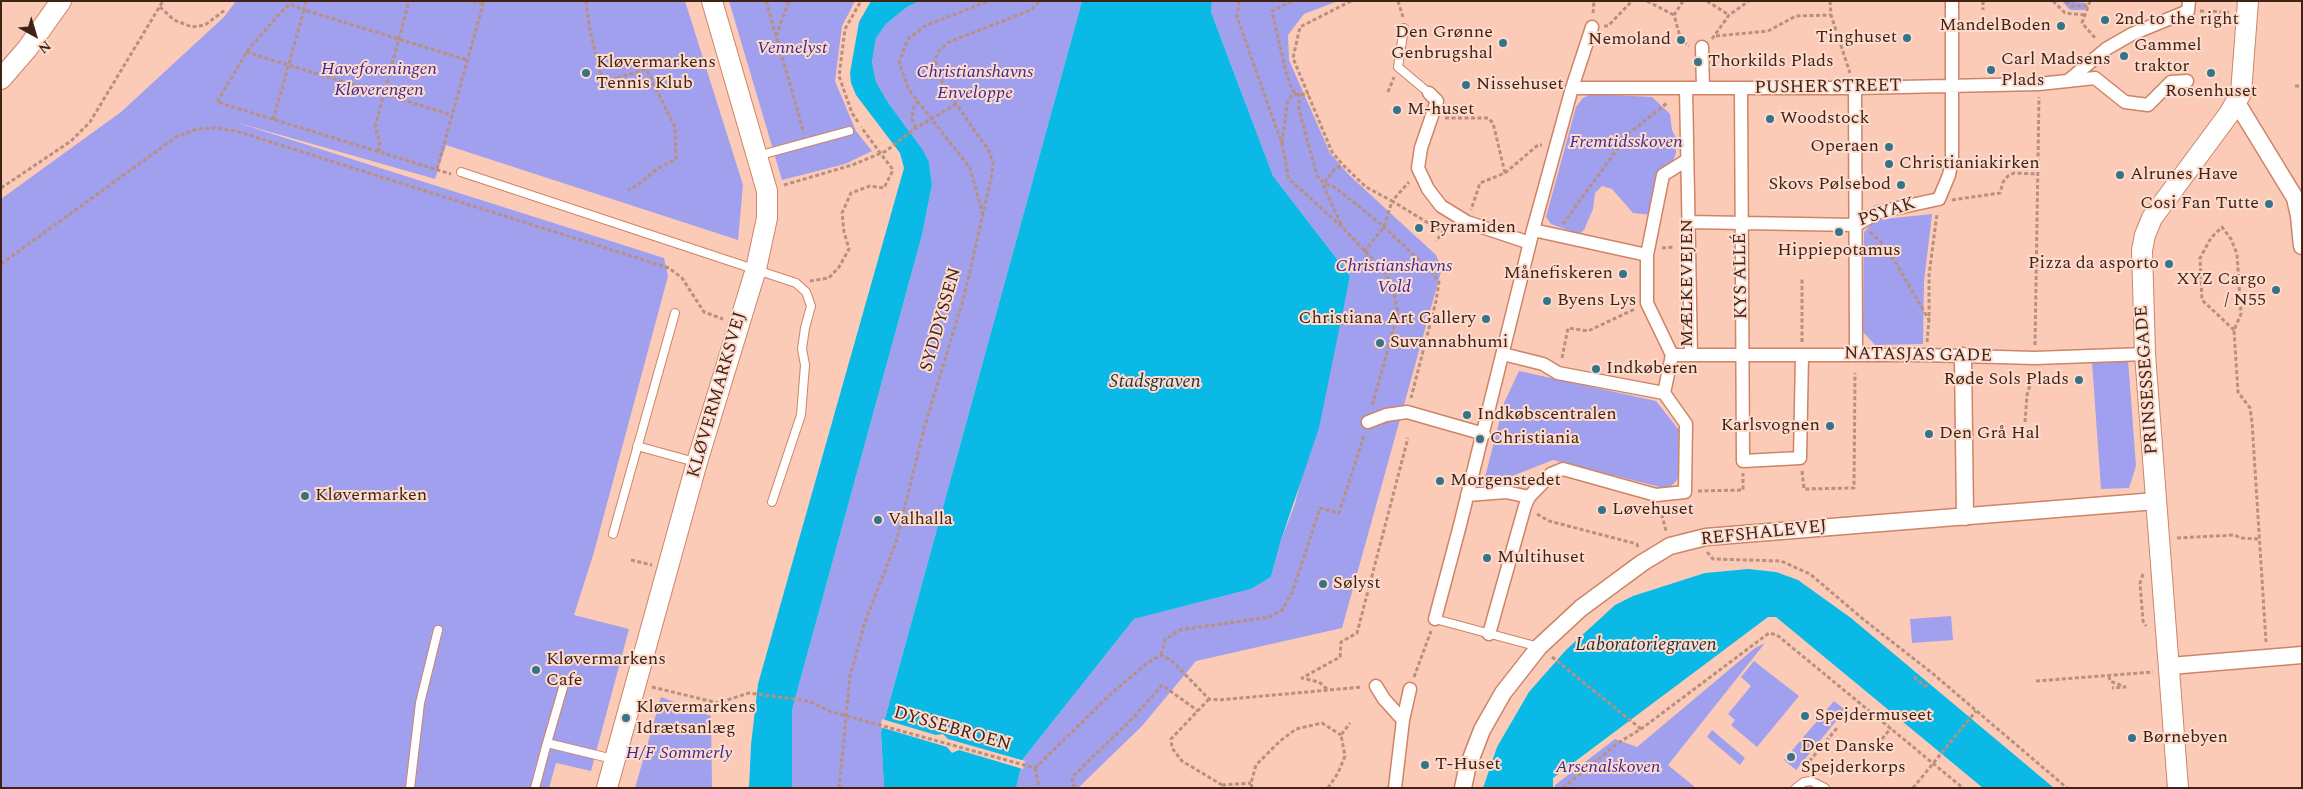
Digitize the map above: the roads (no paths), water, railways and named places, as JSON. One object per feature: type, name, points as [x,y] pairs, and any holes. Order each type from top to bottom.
[{"type":"street","points":[[1,79],[27,49],[61,1]]},
{"type":"street","name":"KLØVERMARKSVEJ","points":[[607,788],[697,462],[756,269],[766,218],[767,191],[712,1]]},
{"type":"street","points":[[1952,1],[1952,85]]},
{"type":"street","points":[[2069,80],[2106,50],[2188,6]]},
{"type":"street","name":"PRINSESSEGADE","points":[[2178,788],[2145,354],[2142,275],[2145,235],[2152,218],[2163,201],[2237,103],[2241,94],[2247,7]]},
{"type":"street","points":[[1435,619],[1484,434],[1532,237],[1572,88],[1592,27]]},
{"type":"street","points":[[1572,88],[1704,88],[1702,47]]},
{"type":"street","name":"PUSHER STREET","points":[[1704,88],[1741,90],[2039,84],[2095,78],[2125,102],[2148,105],[2170,82],[2187,81]]},
{"type":"street","name":"PSYAK","points":[[1689,222],[1856,225],[1879,212],[1939,199],[1949,175],[1952,159],[1952,85]]},
{"type":"street","name":"MÆLKEVEJEN","points":[[1664,393],[1672,355],[1691,355],[1686,88]]},
{"type":"street","points":[[1855,88],[1856,355]]},
{"type":"street","name":"KYS ALLÉ","points":[[1741,90],[1743,462],[1800,458],[1802,355]]},
{"type":"street","points":[[1430,93],[1436,101],[1432,120],[1421,148],[1418,168],[1440,206],[1467,222],[1532,237],[1556,236],[1647,255]]},
{"type":"street","points":[[2237,103],[2298,198],[2302,246]]},
{"type":"street","points":[[1672,355],[1647,303],[1647,255],[1663,175],[1687,160]]},
{"type":"street","points":[[1489,634],[1527,502],[1551,474],[1563,469],[1656,496],[1685,492],[1686,424],[1664,393],[1558,374],[1543,364],[1503,354]]},
{"type":"street","name":"NATASJAS GADE","points":[[1691,355],[1925,355],[2035,358],[2145,354]]},
{"type":"street","points":[[1963,356],[1965,517]]},
{"type":"street","points":[[1368,422],[1407,412],[1484,434]]},
{"type":"street","points":[[1467,495],[1506,492],[1527,502]]},
{"type":"street","name":"REFSHALEVEJ","points":[[1462,788],[1482,730],[1503,693],[1539,646],[1580,608],[1642,563],[1670,546],[1701,538],[2156,501]]},
{"type":"street","points":[[2170,668],[2302,655]]},
{"type":"street","points":[[1376,686],[1403,720]]},
{"type":"street","points":[[1395,788],[1403,720],[1410,689]]},
{"type":"lane","points":[[1404,28],[1398,67],[1430,93]]},
{"type":"lane","points":[[757,156],[849,131]]},
{"type":"lane","points":[[461,172],[796,282],[806,292],[811,306],[802,349],[805,365],[801,415],[772,502]]},
{"type":"lane","points":[[613,534],[675,313]]},
{"type":"lane","points":[[637,446],[697,462]]},
{"type":"lane","points":[[1435,619],[1539,646]]},
{"type":"lane","points":[[410,788],[420,703],[438,630]]},
{"type":"lane","points":[[535,788],[565,681]]},
{"type":"lane","points":[[547,743],[615,760]]},
{"type":"lane","points":[[1796,788],[1804,782],[1817,782],[1825,788]]},
{"type":"water","points":[[871,1],[920,1],[907,7],[886,24],[876,38],[872,62],[876,82],[889,104],[923,150],[929,162],[932,185],[922,235],[792,710],[792,788],[749,788],[751,745],[758,684],[904,168],[900,153],[856,95],[851,83],[850,73],[859,22]]},
{"type":"water","name":"Stadsgraven","points":[[1082,1],[1212,1],[1211,12],[1273,176],[1350,276],[1319,428],[1281,540],[1271,577],[1251,589],[1134,619],[1023,759],[1016,788],[884,788],[881,733]]},
{"type":"water","name":"Laboratoriegraven","points":[[1748,569],[1776,572],[1798,580],[1851,618],[2054,788],[1983,788],[1776,617],[1768,617],[1553,778],[1553,788],[1483,788],[1497,747],[1529,692],[1566,650],[1615,605],[1633,596],[1705,573]]},
{"type":"place","name":"2nd to the right","points":[[2105,20]]},
{"type":"place","name":"MandelBoden","points":[[2061,26]]},
{"type":"place","name":"Tinghuset","points":[[1907,38]]},
{"type":"place","name":"Nemoland","points":[[1681,40]]},
{"type":"place","name":"Den Grønne Genbrugshal","points":[[1503,43]]},
{"type":"place","name":"Gammel traktor","points":[[2124,56]]},
{"type":"place","name":"Thorkilds Plads","points":[[1698,62]]},
{"type":"place","name":"Carl Madsens Plads","points":[[1991,70]]},
{"type":"place","name":"Kløvermarkens Tennis Klub","points":[[586,73]]},
{"type":"place","name":"Rosenhuset","points":[[2211,73]]},
{"type":"place","name":"Nissehuset","points":[[1466,85]]},
{"type":"place","name":"M-huset","points":[[1397,110]]},
{"type":"place","name":"Woodstock","points":[[1770,119]]},
{"type":"place","name":"Operaen","points":[[1889,147]]},
{"type":"place","name":"Christianiakirken","points":[[1889,164]]},
{"type":"place","name":"Alrunes Have","points":[[2120,175]]},
{"type":"place","name":"Skovs Pølsebod","points":[[1901,185]]},
{"type":"place","name":"Cosi Fan Tutte","points":[[2269,204]]},
{"type":"place","name":"Pyramiden","points":[[1419,228]]},
{"type":"place","name":"Hippiepotamus","points":[[1839,232]]},
{"type":"place","name":"Pizza da asporto","points":[[2169,264]]},
{"type":"place","name":"Månefiskeren","points":[[1623,274]]},
{"type":"place","name":"XYZ Cargo / N55","points":[[2276,290]]},
{"type":"place","name":"Byens Lys","points":[[1547,301]]},
{"type":"place","name":"Christiana Art Gallery","points":[[1486,319]]},
{"type":"place","name":"Suvannabhumi","points":[[1380,343]]},
{"type":"place","name":"Indkøberen","points":[[1596,369]]},
{"type":"place","name":"Røde Sols Plads","points":[[2079,380]]},
{"type":"place","name":"Indkøbscentralen","points":[[1467,415]]},
{"type":"place","name":"Karlsvognen","points":[[1830,426]]},
{"type":"place","name":"Den Grå Hal","points":[[1929,434]]},
{"type":"place","name":"Christiania","points":[[1480,439]]},
{"type":"place","name":"Morgenstedet","points":[[1440,481]]},
{"type":"place","name":"Kløvermarken","points":[[305,496]]},
{"type":"place","name":"Løvehuset","points":[[1602,510]]},
{"type":"place","name":"Valhalla","points":[[878,520]]},
{"type":"place","name":"Multihuset","points":[[1487,558]]},
{"type":"place","name":"Sølyst","points":[[1323,584]]},
{"type":"place","name":"Kløvermarkens Cafe","points":[[536,670]]},
{"type":"place","name":"Spejdermuseet","points":[[1805,716]]},
{"type":"place","name":"Kløvermarkens Idrætsanlæg","points":[[626,718]]},
{"type":"place","name":"Børnebyen","points":[[2132,738]]},
{"type":"place","name":"Det Danske Spejderkorps","points":[[1791,757]]},
{"type":"place","name":"T-Huset","points":[[1425,765]]},
{"type":"park label","name":"Vennelyst","points":[[792,49]]},
{"type":"park label","name":"Haveforeningen Kløverengen","points":[[379,80]]},
{"type":"park label","name":"Christianshavns Enveloppe","points":[[975,83]]},
{"type":"park label","name":"Fremtidsskoven","points":[[1626,143]]},
{"type":"park label","name":"Christianshavns Vold","points":[[1394,277]]},
{"type":"park label","name":"H/F Sommerly","points":[[679,754]]},
{"type":"park label","name":"Arsenalskoven","points":[[1608,768]]}]
